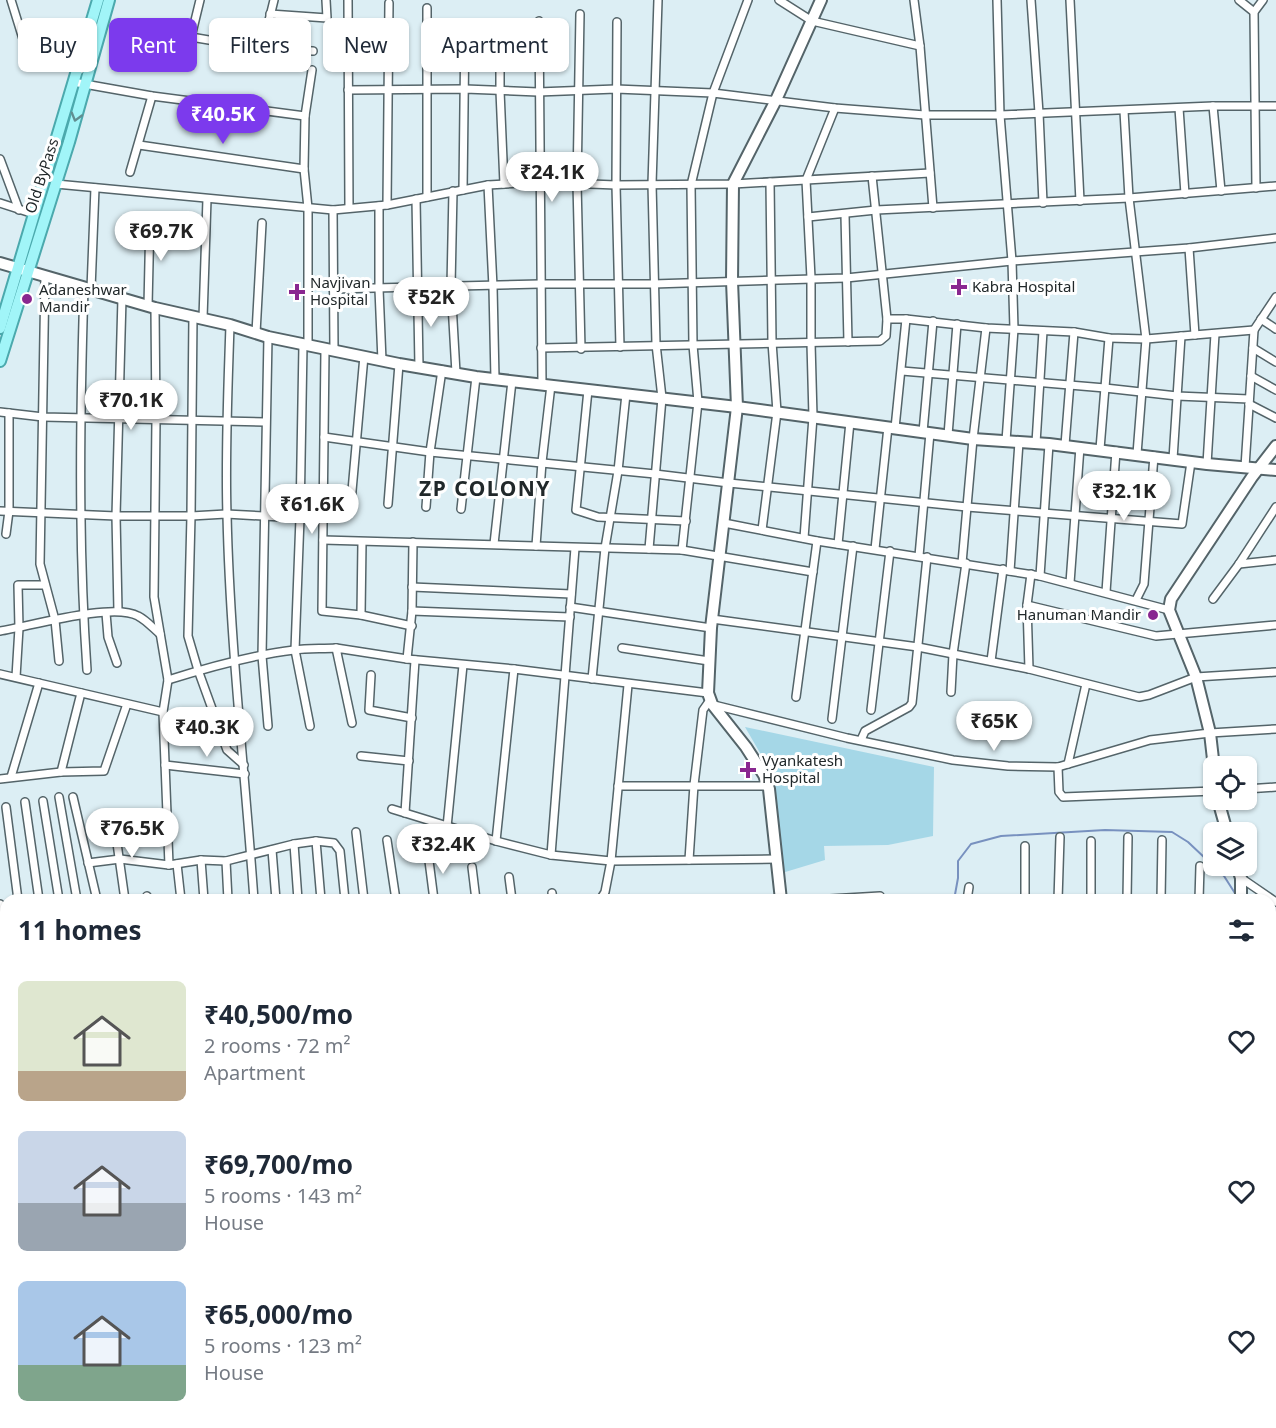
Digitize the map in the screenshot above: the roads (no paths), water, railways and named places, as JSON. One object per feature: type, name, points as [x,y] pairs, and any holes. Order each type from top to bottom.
[{"type":"main road","name":"Old ByPass","points":[[93,18],[98,0]]},
{"type":"main road","name":"Old ByPass","points":[[0,328],[56,184],[109,0]]},
{"type":"main road","name":"Old ByPass","points":[[0,361],[34,214],[76,72]]},
{"type":"street","points":[[11,0],[18,23]]},
{"type":"street","points":[[200,0],[191,37],[209,40]]},
{"type":"street","points":[[269,18],[274,0]]},
{"type":"street","points":[[270,14],[327,18],[327,0]]},
{"type":"street","points":[[348,0],[349,208]]},
{"type":"street","points":[[649,549],[662,398],[653,284],[652,184],[658,0]]},
{"type":"street","points":[[682,550],[698,402],[693,345],[691,185],[713,93],[747,0]]},
{"type":"street","points":[[779,0],[812,21],[920,46]]},
{"type":"street","points":[[689,860],[694,785],[703,710],[710,699],[709,661],[712,623],[737,406],[732,281],[733,184],[776,100],[821,0]]},
{"type":"street","points":[[914,0],[933,208]]},
{"type":"street","points":[[997,0],[1000,115],[1012,261],[1014,329],[1006,441]]},
{"type":"street","points":[[1031,0],[1043,203]]},
{"type":"street","points":[[1070,0],[1080,201]]},
{"type":"street","points":[[1239,0],[1254,12]]},
{"type":"street","points":[[1256,188],[1253,105],[1254,12],[1263,0]]},
{"type":"street","points":[[382,361],[378,290],[388,89],[389,3]]},
{"type":"street","points":[[427,8],[427,197]]},
{"type":"street","points":[[580,14],[577,183],[580,349]]},
{"type":"street","points":[[617,22],[616,185],[620,347]]},
{"type":"street","points":[[310,726],[295,650],[308,208],[304,169],[305,116],[312,70]]},
{"type":"street","points":[[464,190],[465,72]]},
{"type":"street","points":[[500,72],[504,184]]},
{"type":"street","points":[[536,546],[546,385],[541,348],[538,72]]},
{"type":"street","points":[[74,82],[152,96],[305,116]]},
{"type":"street","points":[[348,90],[465,89],[578,92],[616,89],[713,93],[835,108],[925,115],[1000,115],[1213,106],[1276,106]]},
{"type":"street","points":[[130,172],[152,96]]},
{"type":"street","points":[[1213,106],[1221,191]]},
{"type":"street","points":[[804,538],[813,417],[812,278],[806,180],[835,108]]},
{"type":"street","points":[[1179,108],[1185,194]]},
{"type":"street","points":[[1124,111],[1129,198],[1146,339],[1137,454]]},
{"type":"street","points":[[139,145],[304,169]]},
{"type":"street","points":[[0,159],[19,210]]},
{"type":"street","points":[[56,184],[333,210],[383,206],[453,191],[504,184],[539,182],[616,185],[733,184],[930,173]]},
{"type":"street","points":[[541,348],[580,349],[656,344],[876,342],[883,339],[886,336],[887,319],[872,176]]},
{"type":"street","points":[[762,530],[777,412],[772,342],[770,182]]},
{"type":"street","points":[[488,185],[495,379]]},
{"type":"street","points":[[808,217],[876,210],[1007,206],[1276,186]]},
{"type":"street","points":[[87,670],[83,615],[80,418],[95,188]]},
{"type":"street","points":[[453,191],[451,286],[456,373]]},
{"type":"street","points":[[207,199],[193,420],[188,636],[227,750],[244,765]]},
{"type":"street","points":[[416,199],[419,367]]},
{"type":"street","points":[[0,203],[34,214]]},
{"type":"street","points":[[333,210],[333,289],[324,438],[322,611],[361,615],[412,626]]},
{"type":"street","points":[[845,215],[848,342]]},
{"type":"street","points":[[150,218],[156,420],[154,597],[168,680],[163,712],[169,865]]},
{"type":"street","points":[[256,333],[262,223]]},
{"type":"street","points":[[333,289],[378,290],[451,286],[653,284],[846,278],[1012,261],[1189,248],[1276,238]]},
{"type":"street","points":[[1189,248],[1196,335]]},
{"type":"street","points":[[0,263],[151,307],[230,325],[305,346],[476,377],[737,406],[973,439],[1065,445],[1207,464],[1276,470]]},
{"type":"street","points":[[45,276],[40,564],[55,620],[59,661]]},
{"type":"street","points":[[1245,467],[1254,330],[1276,297]]},
{"type":"street","points":[[118,611],[116,516],[122,298]]},
{"type":"street","points":[[887,319],[1074,332],[1109,338],[1146,339],[1254,330]]},
{"type":"street","points":[[875,549],[880,498],[902,372],[906,319]]},
{"type":"street","points":[[1261,319],[1276,329]]},
{"type":"street","points":[[919,556],[928,373],[933,321]]},
{"type":"street","points":[[948,435],[957,324]]},
{"type":"street","points":[[230,325],[226,514],[234,661],[254,894]]},
{"type":"street","points":[[951,692],[973,439],[986,327]]},
{"type":"street","points":[[1036,443],[1043,331]]},
{"type":"street","points":[[1065,445],[1074,332]]},
{"type":"street","points":[[1207,464],[1215,334]]},
{"type":"street","points":[[1173,459],[1180,336]]},
{"type":"street","points":[[268,337],[262,656],[268,726]]},
{"type":"street","points":[[1100,449],[1109,338]]},
{"type":"street","points":[[1252,348],[1276,362]]},
{"type":"street","points":[[351,502],[364,356]]},
{"type":"street","points":[[388,504],[399,364]]},
{"type":"street","points":[[426,507],[430,452],[442,370]]},
{"type":"street","points":[[902,372],[1249,401],[1276,418]]},
{"type":"street","points":[[1251,376],[1276,390]]},
{"type":"street","points":[[461,509],[476,377]]},
{"type":"street","points":[[495,544],[512,381]]},
{"type":"street","points":[[588,390],[576,510],[598,517],[686,521]]},
{"type":"street","points":[[592,679],[605,548],[618,471],[626,394]]},
{"type":"street","points":[[0,412],[43,417],[265,422]]},
{"type":"street","points":[[6,534],[9,511],[9,413]]},
{"type":"street","points":[[838,544],[850,422]]},
{"type":"street","points":[[324,438],[430,452],[843,495],[1182,524],[1191,462]]},
{"type":"street","points":[[991,661],[1014,511],[1019,442]]},
{"type":"street","points":[[1040,576],[1049,444]]},
{"type":"street","points":[[1213,756],[1210,733],[1196,677],[1169,610],[1171,599],[1258,469],[1276,446]]},
{"type":"street","points":[[1070,583],[1080,447]]},
{"type":"street","points":[[1106,592],[1116,451]]},
{"type":"street","points":[[1136,600],[1144,584],[1154,456]]},
{"type":"street","points":[[1213,599],[1276,507]]},
{"type":"street","points":[[0,511],[116,516],[226,514],[300,518]]},
{"type":"street","points":[[1267,520],[1276,520]]},
{"type":"street","points":[[724,522],[838,544],[1031,574],[1169,610]]},
{"type":"street","points":[[323,540],[682,550],[813,572]]},
{"type":"street","points":[[796,698],[817,540]]},
{"type":"street","points":[[361,615],[362,542]]},
{"type":"street","points":[[405,813],[411,718],[413,542]]},
{"type":"street","points":[[832,718],[853,546]]},
{"type":"street","points":[[551,855],[575,548]]},
{"type":"street","points":[[871,710],[890,551]]},
{"type":"street","points":[[861,740],[865,730],[909,706],[913,699],[927,557]]},
{"type":"street","points":[[1239,564],[1276,560]]},
{"type":"street","points":[[1029,669],[1028,605],[1031,574]]},
{"type":"street","points":[[16,677],[19,628],[18,585],[45,585]]},
{"type":"street","points":[[412,587],[571,594]]},
{"type":"street","points":[[1028,605],[1156,636],[1276,625]]},
{"type":"street","points":[[570,607],[804,632],[918,647],[1029,669],[1143,696],[1196,677],[1276,672]]},
{"type":"street","points":[[0,631],[83,615],[118,611],[138,615],[160,634]]},
{"type":"street","points":[[412,611],[570,617]]},
{"type":"street","points":[[106,613],[108,638],[117,663]]},
{"type":"street","points":[[168,680],[234,661],[295,650],[336,648],[411,660],[514,669],[592,679],[710,699],[861,740],[953,760],[1008,766],[1058,767],[1150,740],[1276,729]]},
{"type":"street","points":[[336,648],[352,723]]},
{"type":"street","points":[[622,648],[709,661]]},
{"type":"street","points":[[447,827],[463,665]]},
{"type":"street","points":[[496,842],[514,669]]},
{"type":"street","points":[[0,674],[163,712]]},
{"type":"street","points":[[371,675],[369,710],[411,718]]},
{"type":"street","points":[[11,777],[39,683]]},
{"type":"street","points":[[1068,764],[1086,684]]},
{"type":"street","points":[[604,894],[611,861],[628,685]]},
{"type":"street","points":[[61,772],[81,693]]},
{"type":"street","points":[[710,699],[746,747],[764,775],[768,786],[780,894]]},
{"type":"street","points":[[0,779],[61,772],[104,771],[128,704]]},
{"type":"street","points":[[361,756],[408,761]]},
{"type":"street","points":[[165,765],[244,774]]},
{"type":"street","points":[[1058,767],[1059,792],[1064,797],[1203,791]]},
{"type":"street","points":[[618,786],[768,786]]},
{"type":"street","points":[[1257,788],[1276,787]]},
{"type":"street","points":[[59,797],[76,894]]},
{"type":"street","points":[[73,797],[96,894]]},
{"type":"street","points":[[43,801],[58,894]]},
{"type":"street","points":[[25,802],[38,894]]},
{"type":"street","points":[[6,807],[17,894]]},
{"type":"street","points":[[392,809],[496,842],[551,855],[611,861],[777,858]]},
{"type":"street","points":[[114,822],[124,894]]},
{"type":"street","points":[[356,832],[363,894]]},
{"type":"street","points":[[1058,894],[1060,837]]},
{"type":"street","points":[[1127,894],[1128,837]]},
{"type":"street","points":[[387,840],[395,894]]},
{"type":"street","points":[[1161,894],[1162,840]]},
{"type":"street","points":[[88,863],[120,859],[169,865],[201,860],[226,861],[294,844],[316,841],[334,843],[338,847],[344,894]]},
{"type":"street","points":[[316,841],[320,894]]},
{"type":"street","points":[[1091,894],[1092,841]]},
{"type":"street","points":[[294,844],[298,894]]},
{"type":"street","points":[[1025,846],[1025,894]]},
{"type":"street","points":[[272,850],[276,894]]},
{"type":"street","points":[[428,853],[433,894]]},
{"type":"street","points":[[201,860],[204,894]]},
{"type":"street","points":[[226,861],[228,894]]},
{"type":"street","points":[[177,864],[180,894]]},
{"type":"street","points":[[1199,894],[1200,866]]},
{"type":"street","points":[[472,867],[475,894]]},
{"type":"street","points":[[509,877],[511,894]]},
{"type":"street","points":[[1241,878],[1241,894]]},
{"type":"street","points":[[1241,878],[1264,894]]},
{"type":"street","points":[[968,894],[969,887]]},
{"type":"waterway","points":[[955,894],[958,861],[971,844],[1001,836],[1105,830],[1172,832],[1188,842],[1224,876],[1235,894]]},
{"type":"place","name":"Kabra Hospital","points":[[959,287]]},
{"type":"place","name":"Navjivan Hospital","points":[[297,292]]},
{"type":"place","name":"Adaneshwar Mandir","points":[[27,299]]},
{"type":"place","name":"Hanuman Mandir","points":[[1153,615]]},
{"type":"place","name":"Vyankatesh Hospital","points":[[748,770]]},
{"type":"district","name":"ZP COLONY","points":[[485,489]]}]
